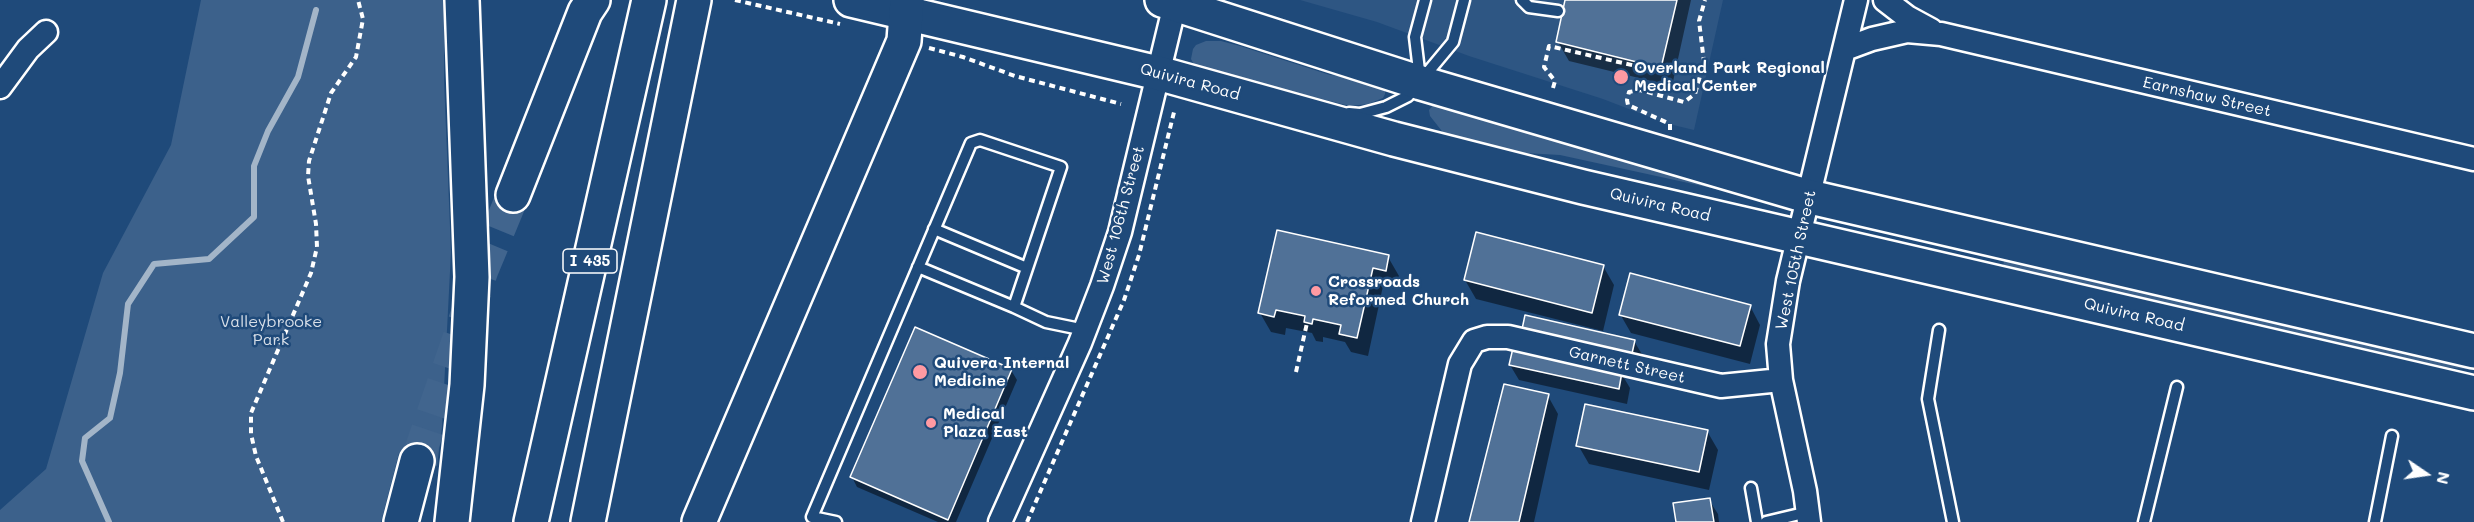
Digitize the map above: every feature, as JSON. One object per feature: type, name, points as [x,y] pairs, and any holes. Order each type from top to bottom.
[{"type":"main road","points":[[452,522],[467,385],[472,277],[462,0]]},
{"type":"main road","points":[[513,195],[585,12],[593,0]]},
{"type":"main road","name":"I 435","points":[[531,522],[649,0]]},
{"type":"main road","name":"I 435","points":[[588,522],[694,0]]},
{"type":"main road","points":[[1171,1],[1421,83],[1810,197],[2474,351]]},
{"type":"main road","points":[[699,522],[904,42],[906,6]]},
{"type":"main road","name":"Quivira Road","points":[[844,7],[906,6],[1405,142],[1799,238],[2474,393]]},
{"type":"main road","points":[[401,522],[417,461]]},
{"type":"street","name":"West 105th Street","points":[[1809,517],[1781,380],[1778,344],[1788,281],[1856,0]]},
{"type":"street","name":"Earnshaw Street","points":[[1885,0],[1907,17],[1941,34]]},
{"type":"street","name":"West 106th Street","points":[[1000,522],[1085,330],[1102,286],[1120,231],[1158,73],[1171,1]]},
{"type":"street","name":"Earnshaw Street","points":[[1845,49],[1872,39],[1907,31],[1941,34],[2474,159]]},
{"type":"street","points":[[0,87],[28,49],[46,32]]},
{"type":"street","name":"Garnett Street","points":[[1423,522],[1460,364],[1474,341],[1486,337],[1508,337],[1721,386],[1781,380]]},
{"type":"lane","points":[[1421,83],[1415,37],[1425,0]]},
{"type":"lane","points":[[1334,110],[1360,114],[1386,107],[1408,96],[1453,42],[1464,0]]},
{"type":"lane","points":[[1522,0],[1528,7],[1558,11]]},
{"type":"lane","points":[[1240,96],[1275,93]]},
{"type":"lane","points":[[836,522],[812,517],[971,143],[980,140],[1061,166],[1014,307]]},
{"type":"lane","points":[[934,229],[1027,268]]},
{"type":"lane","points":[[918,267],[1046,322],[1085,330]]},
{"type":"lane","points":[[1939,330],[1928,399],[1953,522]]},
{"type":"lane","points":[[2144,522],[2177,387]]},
{"type":"lane","points":[[2375,522],[2392,436]]},
{"type":"lane","points":[[1751,488],[1757,522]]},
{"type":"lane","points":[[1766,522],[1809,517]]},
{"type":"path","points":[[283,522],[256,456],[251,434],[251,413],[311,273],[317,247],[316,224],[308,176],[309,161],[331,93],[356,57],[363,19],[357,0]]},
{"type":"path","points":[[735,0],[844,7]]},
{"type":"path","points":[[1670,132],[1670,124],[1628,105],[1629,92],[1640,90],[1684,102],[1695,94],[1704,62],[1700,21],[1704,0]]},
{"type":"path","points":[[1553,88],[1555,81],[1544,67],[1549,46],[1649,69]]},
{"type":"path","points":[[939,51],[1015,76],[1121,104]]},
{"type":"path","points":[[1296,372],[1307,323]]},
{"type":"shaded area","name":"Overland Park Regional Medical Center","points":[[1300,0],[1723,0],[1694,130],[1665,123],[1603,99],[1469,56],[1377,22]]},
{"type":"green space","name":"Valleybrooke Park","points":[[201,0],[444,0],[444,79],[451,252],[442,427],[437,466],[399,453],[381,522],[0,522],[0,510],[46,469],[103,273],[171,145]]},
{"type":"green space","points":[[1206,41],[1221,41],[1240,46],[1330,75],[1362,78],[1385,88],[1385,94],[1383,98],[1368,104],[1350,106],[1269,86],[1236,84],[1195,67],[1191,59],[1193,49],[1196,45]]},
{"type":"green space","points":[[1434,104],[1740,188],[1739,194],[1560,155],[1488,151],[1460,144],[1445,135],[1430,116],[1429,110]]},
{"type":"green space","points":[[2004,261],[2023,261],[2474,362],[2474,370],[2411,360],[2003,267]]},
{"type":"building","points":[[1565,0],[1677,0],[1661,68],[1556,42]]},
{"type":"building","name":"Crossroads Reformed Church","points":[[1277,230],[1389,255],[1386,271],[1373,268],[1357,338],[1339,334],[1341,325],[1313,319],[1312,324],[1304,322],[1305,316],[1276,310],[1274,317],[1258,313]]},
{"type":"building","points":[[1476,232],[1604,265],[1592,313],[1464,280]]},
{"type":"building","points":[[1630,273],[1751,305],[1740,346],[1619,315]]},
{"type":"building","points":[[1525,315],[1635,340],[1631,358],[1521,334]]},
{"type":"building","name":"Medical Plaza East","points":[[915,327],[1012,369],[948,520],[850,477]]},
{"type":"building","points":[[1513,348],[1622,372],[1619,389],[1509,365]]},
{"type":"building","points":[[1504,384],[1549,394],[1519,522],[1469,522]]},
{"type":"building","points":[[1585,404],[1708,430],[1699,472],[1576,446]]},
{"type":"building","points":[[1710,498],[1714,522],[1676,522],[1673,503]]},
{"type":"waterway","points":[[109,522],[82,461],[85,438],[110,418],[120,373],[128,304],[154,264],[209,259],[254,217],[254,166],[268,131],[298,77],[316,10]]},
{"type":"tunnel","points":[[417,461],[482,270],[513,195]]},
{"type":"place","name":"Overland Park Regional Medical Center","points":[[1621,77]]},
{"type":"place","name":"Crossroads Reformed Church","points":[[1316,291]]},
{"type":"place","name":"Quivera Internal Medicine","points":[[920,372]]},
{"type":"place","name":"Medical Plaza East","points":[[931,423]]}]
